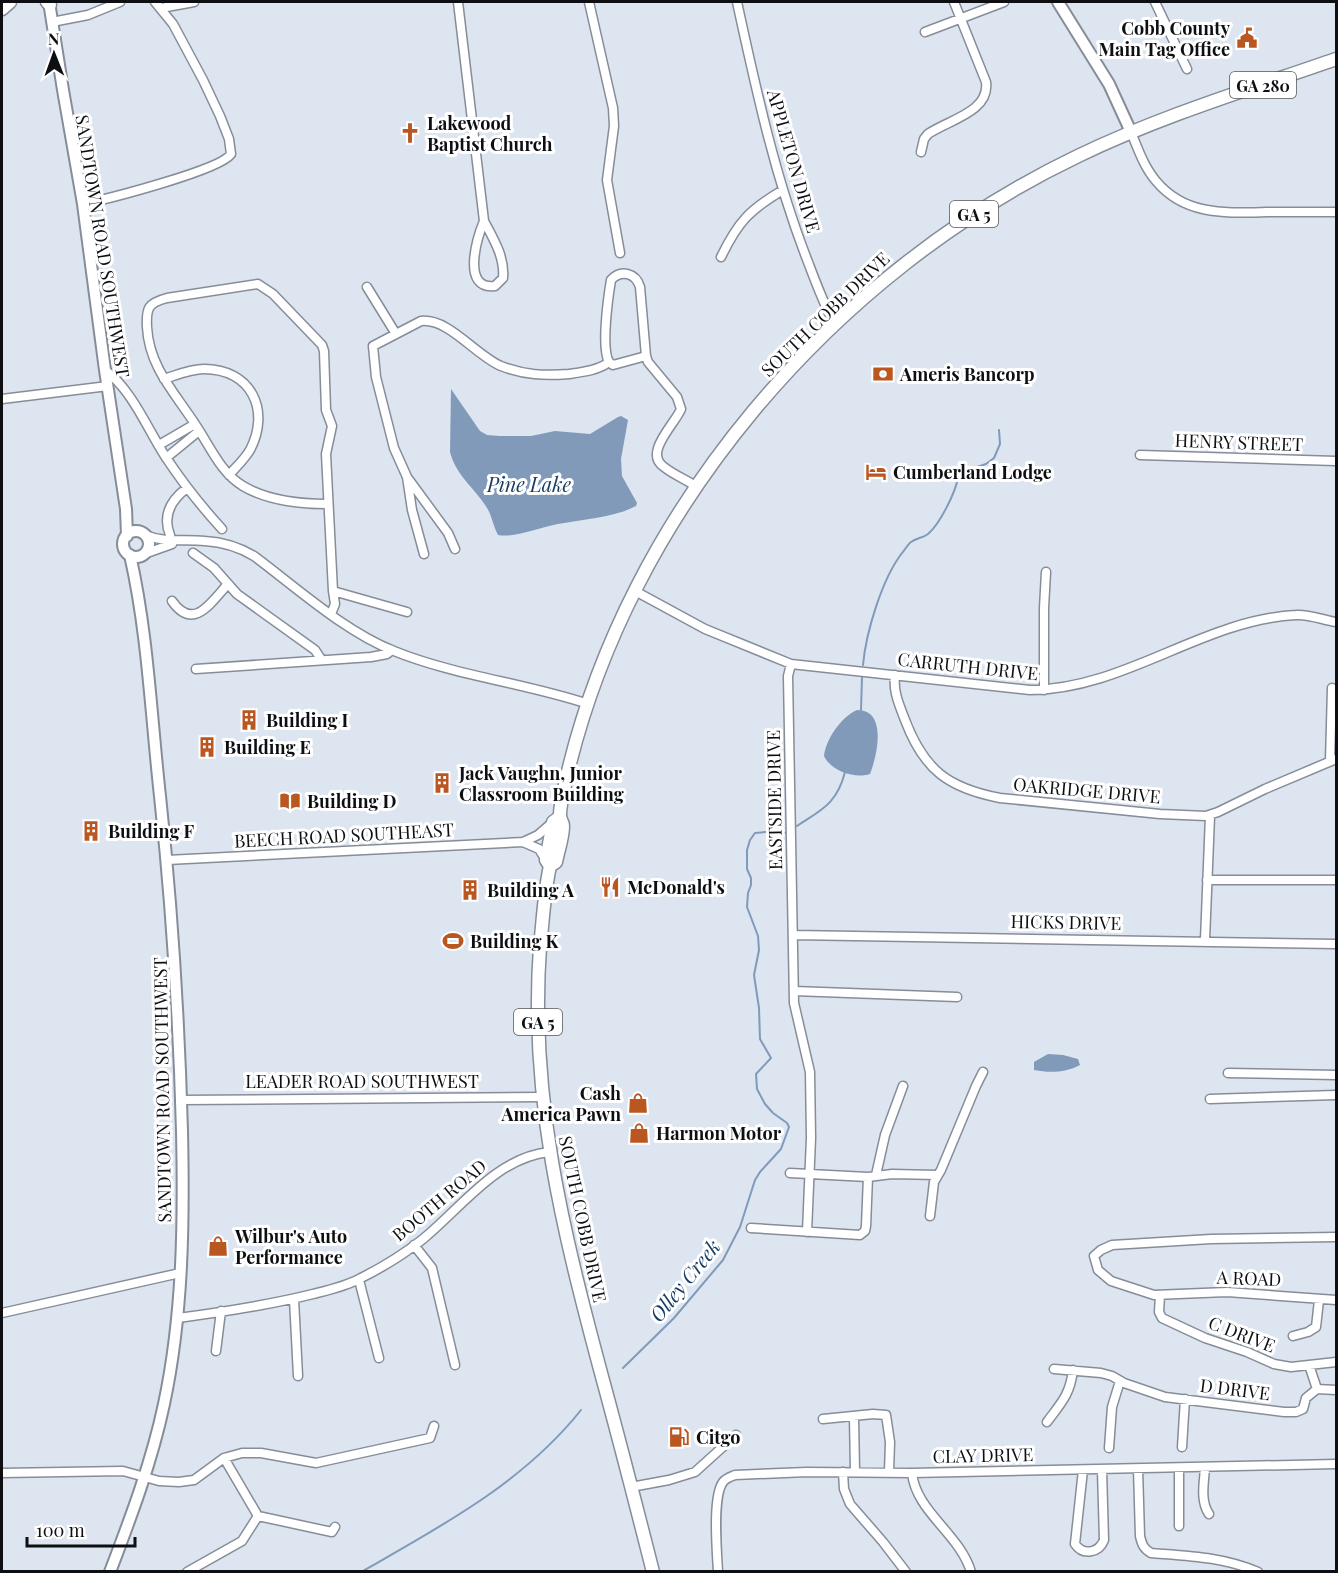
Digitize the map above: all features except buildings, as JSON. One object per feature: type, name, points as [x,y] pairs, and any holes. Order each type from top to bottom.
[{"type":"main road","points":[[2,9],[10,2]]},
{"type":"main road","name":"SOUTH COBB DRIVE","points":[[653,1572],[561,1215],[549,1152],[538,1040],[538,987],[548,863],[556,862],[563,824],[556,820],[588,704],[614,638],[665,536],[697,487],[743,425],[774,387],[835,325],[896,270],[961,222],[1041,174],[1131,132],[1336,59]]},
{"type":"street","points":[[52,22],[88,15],[120,2]]},
{"type":"street","points":[[158,5],[194,2]]},
{"type":"street","points":[[458,2],[484,221],[503,264],[502,278],[495,286],[481,283],[474,267],[476,246],[484,221]]},
{"type":"street","points":[[589,2],[614,108],[608,180],[620,253]]},
{"type":"street","name":"APPLETON DRIVE","points":[[737,2],[755,86],[783,190],[826,309],[835,325]]},
{"type":"street","points":[[921,152],[924,139],[928,135],[977,106],[984,99],[987,88],[954,2]]},
{"type":"street","points":[[925,32],[1004,2]]},
{"type":"street","points":[[1058,2],[1109,84],[1143,161],[1155,180],[1168,193],[1187,205],[1210,212],[1336,212]]},
{"type":"street","points":[[1155,2],[1187,69]]},
{"type":"street","name":"SANDTOWN ROAD SOUTHWEST","points":[[49,3],[83,204],[128,525],[127,536]]},
{"type":"street","points":[[83,204],[130,194],[213,165],[228,159],[231,154],[229,139],[220,116],[174,24],[158,5]]},
{"type":"street","points":[[721,257],[733,232],[746,216],[783,190]]},
{"type":"street","points":[[646,356],[613,365],[606,355],[610,287],[613,277],[618,275],[634,275],[638,279],[646,356],[648,362],[677,397],[681,409],[656,448],[657,458],[662,467],[697,487]]},
{"type":"street","points":[[327,504],[294,502],[259,494],[229,475],[156,367],[149,344],[146,321],[149,306],[167,298],[258,284],[273,294],[322,345],[325,359],[326,410],[332,426],[326,454],[327,504],[335,604],[331,614]]},
{"type":"street","points":[[367,287],[396,334]]},
{"type":"street","points":[[455,549],[448,533],[407,477],[394,448],[376,377],[373,346],[427,320],[441,324],[499,365],[531,375],[577,373],[603,367],[609,362]]},
{"type":"street","points":[[105,370],[114,376],[187,488],[222,529]]},
{"type":"street","points":[[164,379],[194,370],[213,370],[231,374],[251,390],[258,408],[254,441],[245,458],[229,475]]},
{"type":"street","points":[[2,399],[108,386]]},
{"type":"street","points":[[159,445],[197,427]]},
{"type":"street","points":[[166,458],[197,427]]},
{"type":"street","name":"HENRY STREET","points":[[1140,455],[1336,461]]},
{"type":"street","points":[[407,477],[412,510],[424,554]]},
{"type":"street","points":[[170,535],[167,515],[172,502],[187,488]]},
{"type":"street","name":"SANDTOWN ROAD SOUTHWEST","points":[[124,495],[143,534]]},
{"type":"street","points":[[181,542],[138,555],[124,547],[127,536],[134,532],[160,540],[215,542],[246,551],[331,614],[361,634],[392,650],[431,664],[588,704]]},
{"type":"street","points":[[138,555],[149,542],[143,534]]},
{"type":"street","points":[[193,553],[214,568],[227,585],[262,613],[315,650],[321,659]]},
{"type":"street","name":"SANDTOWN ROAD SOUTHWEST","points":[[110,1572],[144,1477],[164,1406],[178,1318],[183,1197],[175,956],[139,600],[138,555]]},
{"type":"street","points":[[1044,690],[1044,608],[1047,572]]},
{"type":"street","points":[[172,601],[183,614],[193,615],[204,609],[227,585]]},
{"type":"street","points":[[333,591],[408,612]]},
{"type":"street","name":"CARRUTH DRIVE","points":[[636,591],[705,629],[791,664],[1006,688],[1044,690],[1073,686],[1112,676],[1242,624],[1298,615],[1336,622]]},
{"type":"street","points":[[196,669],[371,657],[387,654],[392,650]]},
{"type":"street","name":"EASTSIDE DRIVE","points":[[791,664],[788,676],[794,991],[796,1014],[810,1072],[810,1174],[807,1232]]},
{"type":"street","name":"OAKRIDGE DRIVE","points":[[895,675],[894,691],[911,735],[932,767],[945,779],[963,789],[1000,798],[1160,814],[1210,816],[1333,760]]},
{"type":"street","points":[[1332,688],[1333,760]]},
{"type":"street","points":[[1205,940],[1210,816]]},
{"type":"street","name":"BEECH ROAD SOUTHEAST","points":[[167,860],[523,842],[538,835],[556,820]]},
{"type":"street","points":[[523,842],[538,849],[548,863]]},
{"type":"street","points":[[1207,880],[1336,880]]},
{"type":"street","name":"HICKS DRIVE","points":[[794,935],[1205,940],[1336,944]]},
{"type":"street","points":[[794,991],[957,997]]},
{"type":"street","points":[[930,1216],[934,1182],[983,1072]]},
{"type":"street","points":[[1228,1073],[1336,1075]]},
{"type":"street","points":[[751,1228],[855,1236],[863,1233],[866,1226],[872,1176],[903,1086]]},
{"type":"street","points":[[1210,1099],[1336,1095]]},
{"type":"street","name":"LEADER ROAD SOUTHWEST","points":[[181,1100],[542,1097]]},
{"type":"street","name":"BOOTH ROAD","points":[[178,1318],[294,1299],[358,1280],[414,1245],[496,1174],[524,1157],[549,1152]]},
{"type":"street","points":[[790,1173],[872,1176],[937,1175]]},
{"type":"street","name":"A ROAD","points":[[1336,1237],[1211,1239],[1112,1245],[1094,1256],[1098,1270],[1111,1281],[1154,1295],[1227,1292],[1336,1300]]},
{"type":"street","points":[[414,1245],[432,1268],[455,1365]]},
{"type":"street","points":[[2,1313],[180,1273]]},
{"type":"street","points":[[358,1280],[379,1358]]},
{"type":"street","name":"C DRIVE","points":[[1160,1295],[1160,1316],[1167,1322],[1274,1364],[1291,1368],[1336,1362]]},
{"type":"street","points":[[294,1299],[298,1376]]},
{"type":"street","points":[[1293,1336],[1316,1327],[1319,1300]]},
{"type":"street","points":[[216,1351],[221,1311]]},
{"type":"street","points":[[1309,1365],[1317,1389],[1336,1390]]},
{"type":"street","name":"D DRIVE","points":[[1054,1369],[1101,1373],[1165,1397],[1296,1412],[1303,1408],[1306,1398],[1317,1389]]},
{"type":"street","points":[[1047,1422],[1064,1401],[1071,1384],[1073,1370]]},
{"type":"street","points":[[1109,1448],[1112,1407],[1120,1381]]},
{"type":"street","points":[[1182,1448],[1185,1400]]},
{"type":"street","points":[[823,1419],[873,1414],[886,1415],[890,1442],[889,1472]]},
{"type":"street","points":[[854,1417],[855,1472]]},
{"type":"street","points":[[2,1473],[123,1471],[159,1481],[179,1482],[194,1480],[224,1458],[242,1453],[261,1453],[316,1463],[430,1438],[434,1426]]},
{"type":"street","points":[[631,1487],[669,1480],[695,1472],[736,1435]]},
{"type":"street","points":[[224,1458],[258,1516],[332,1532],[335,1527]]},
{"type":"street","name":"CLAY DRIVE","points":[[718,1572],[716,1527],[719,1491],[726,1479],[735,1475],[1336,1464]]},
{"type":"street","points":[[1179,1468],[1179,1526]]},
{"type":"street","points":[[1205,1468],[1204,1508],[1209,1514]]},
{"type":"street","points":[[1138,1469],[1140,1536],[1146,1551],[1213,1558],[1234,1562],[1258,1572]]},
{"type":"street","points":[[1083,1470],[1075,1544],[1077,1548],[1088,1552],[1103,1545],[1104,1540],[1102,1470]]},
{"type":"street","points":[[843,1472],[843,1489],[850,1504],[906,1572]]},
{"type":"street","points":[[912,1473],[913,1485],[920,1498],[963,1555],[971,1572]]},
{"type":"street","points":[[187,1572],[242,1541],[258,1516]]},
{"type":"water","name":"Pine Lake","points":[[451,389],[480,431],[487,435],[531,436],[555,431],[590,434],[618,417],[621,416],[628,420],[621,459],[622,476],[637,503],[636,506],[608,516],[558,524],[520,534],[498,535],[487,508],[461,475],[450,452]]},
{"type":"water","points":[[857,710],[867,712],[873,717],[878,735],[873,766],[870,774],[864,775],[838,770],[824,756],[835,729]]},
{"type":"water","points":[[1048,1054],[1078,1059],[1080,1065],[1057,1072],[1034,1070],[1034,1062]]},
{"type":"waterway","name":"Olley Creek","points":[[863,665],[876,606],[895,564],[910,543],[933,529],[950,500],[958,478],[968,470],[986,464],[994,458],[1000,444],[999,430]]},
{"type":"waterway","name":"Olley Creek","points":[[861,710],[862,677]]},
{"type":"waterway","name":"Olley Creek","points":[[797,826],[833,799],[845,772]]},
{"type":"waterway","name":"Olley Creek","points":[[623,1368],[674,1318],[723,1260],[740,1227],[755,1180],[781,1149],[789,1127],[765,1104],[757,1089],[756,1074],[771,1058],[760,1039],[759,1008],[754,975],[759,950],[758,936],[747,907],[751,885],[747,869],[747,850],[750,840],[755,833],[777,831],[786,833]]},
{"type":"waterway","name":"Olley Creek","points":[[361,1572],[479,1502],[533,1460],[581,1410]]},
{"type":"place","name":"Cobb County Main Tag Office","points":[[1247,38]]},
{"type":"place","name":"Lakewood Baptist Church","points":[[410,133]]},
{"type":"place","name":"Ameris Bancorp","points":[[883,374]]},
{"type":"place","name":"Cumberland Lodge","points":[[876,472]]},
{"type":"place","name":"Building I","points":[[249,720]]},
{"type":"place","name":"Building E","points":[[207,747]]},
{"type":"place","name":"Jack Vaughn, Junior Classroom Building","points":[[442,783]]},
{"type":"place","name":"Building D","points":[[290,801]]},
{"type":"place","name":"Building F","points":[[91,831]]},
{"type":"place","name":"McDonald's","points":[[610,887]]},
{"type":"place","name":"Building A","points":[[470,890]]},
{"type":"place","name":"Building K","points":[[453,941]]},
{"type":"place","name":"Cash America Pawn","points":[[638,1103]]},
{"type":"place","name":"Harmon Motor","points":[[639,1133]]},
{"type":"place","name":"Wilbur's Auto Performance","points":[[218,1246]]},
{"type":"place","name":"Citgo","points":[[679,1437]]}]
